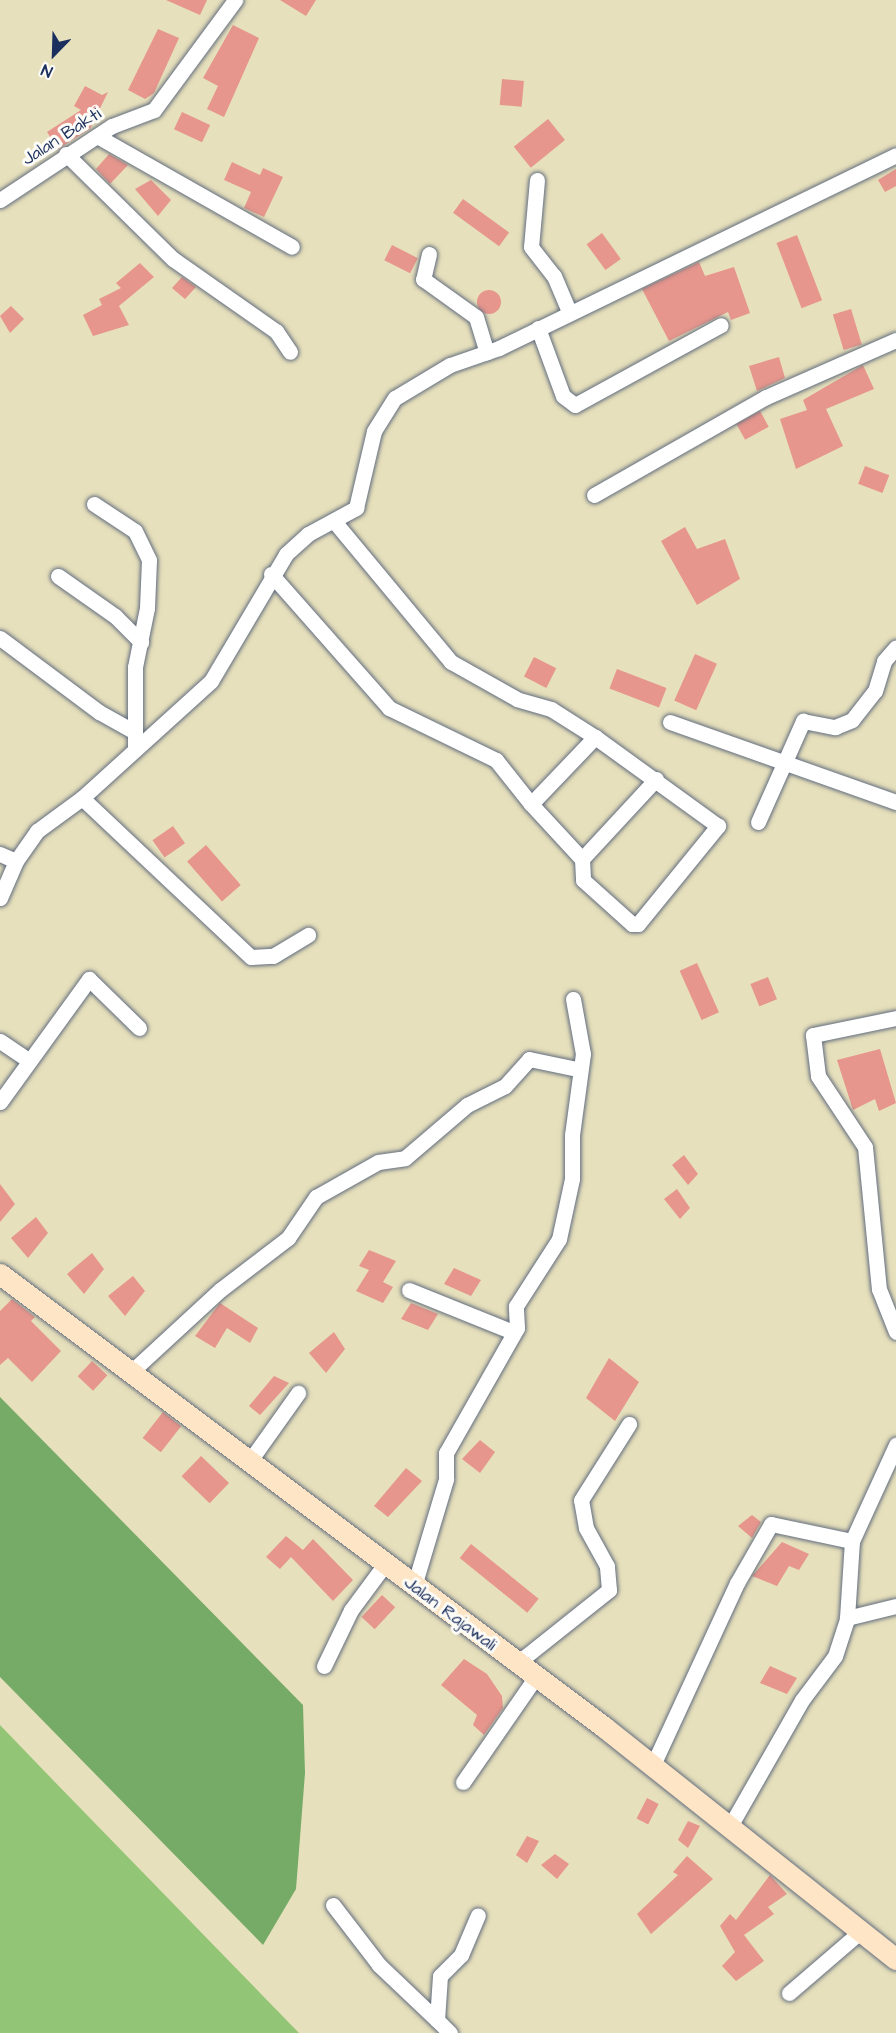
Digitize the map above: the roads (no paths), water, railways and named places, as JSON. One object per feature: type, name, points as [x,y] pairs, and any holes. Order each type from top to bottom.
[{"type":"street","name":"Jalan Bakti","points":[[0,200],[66,154],[97,136],[154,110],[235,0]]},
{"type":"street","points":[[97,136],[292,247]]},
{"type":"street","points":[[66,154],[173,259],[276,331],[290,352]]},
{"type":"street","points":[[0,898],[15,861],[38,831],[82,798],[212,681],[271,574],[308,534],[356,508],[374,431],[395,398],[450,365],[487,352],[538,328],[569,311],[896,155]]},
{"type":"street","points":[[537,180],[531,246],[554,276],[569,311]]},
{"type":"street","points":[[429,254],[423,279],[476,317],[487,352]]},
{"type":"street","points":[[538,328],[563,396],[575,405],[722,325]]},
{"type":"street","points":[[594,495],[766,398],[896,340]]},
{"type":"street","points":[[94,504],[135,531],[149,560],[141,642],[135,749]]},
{"type":"street","points":[[271,574],[389,708],[496,760],[531,804],[582,859],[583,880],[632,924],[638,924],[715,837],[718,826],[656,779],[551,709],[517,699],[451,662],[334,521]]},
{"type":"street","points":[[58,576],[116,615],[141,642]]},
{"type":"street","points":[[0,638],[99,712],[135,732]]},
{"type":"street","points":[[758,822],[782,759],[803,721],[836,726],[852,720],[875,691],[884,661],[896,647]]},
{"type":"street","points":[[670,722],[782,759],[896,802]]},
{"type":"street","points":[[531,804],[595,737]]},
{"type":"street","points":[[582,859],[656,779]]},
{"type":"street","points":[[82,798],[243,952],[273,956],[309,935]]},
{"type":"street","points":[[0,854],[15,861]]},
{"type":"street","points":[[0,1102],[28,1060],[89,979],[139,1028]]},
{"type":"street","points":[[414,1586],[446,1479],[446,1453],[513,1332],[516,1306],[559,1239],[572,1179],[577,1069],[583,1054],[573,999]]},
{"type":"street","points":[[896,1018],[813,1035],[818,1076],[865,1147],[879,1289],[896,1332]]},
{"type":"street","points":[[0,1041],[28,1060]]},
{"type":"street","points":[[131,1372],[220,1290],[288,1238],[316,1197],[378,1162],[405,1158],[467,1105],[505,1086],[529,1059],[577,1069]]},
{"type":"street","name":"Jalan Rajawali","points":[[0,1274],[652,1767],[896,1959]]},
{"type":"street","points":[[409,1290],[513,1332]]},
{"type":"street","points":[[249,1462],[298,1394]]},
{"type":"street","points":[[516,1664],[609,1590],[608,1566],[586,1528],[581,1500],[629,1424]]},
{"type":"street","points":[[729,1828],[802,1700],[835,1656],[847,1618],[852,1540],[896,1445]]},
{"type":"street","points":[[652,1767],[737,1583],[771,1524],[852,1540]]},
{"type":"street","points":[[324,1666],[351,1610],[385,1564]]},
{"type":"street","points":[[847,1618],[896,1606]]},
{"type":"street","points":[[463,1782],[535,1678]]},
{"type":"street","points":[[333,1905],[379,1965],[450,2033]]},
{"type":"street","points":[[437,2020],[440,1976],[461,1955],[478,1916]]},
{"type":"street","points":[[789,1994],[861,1931]]}]
